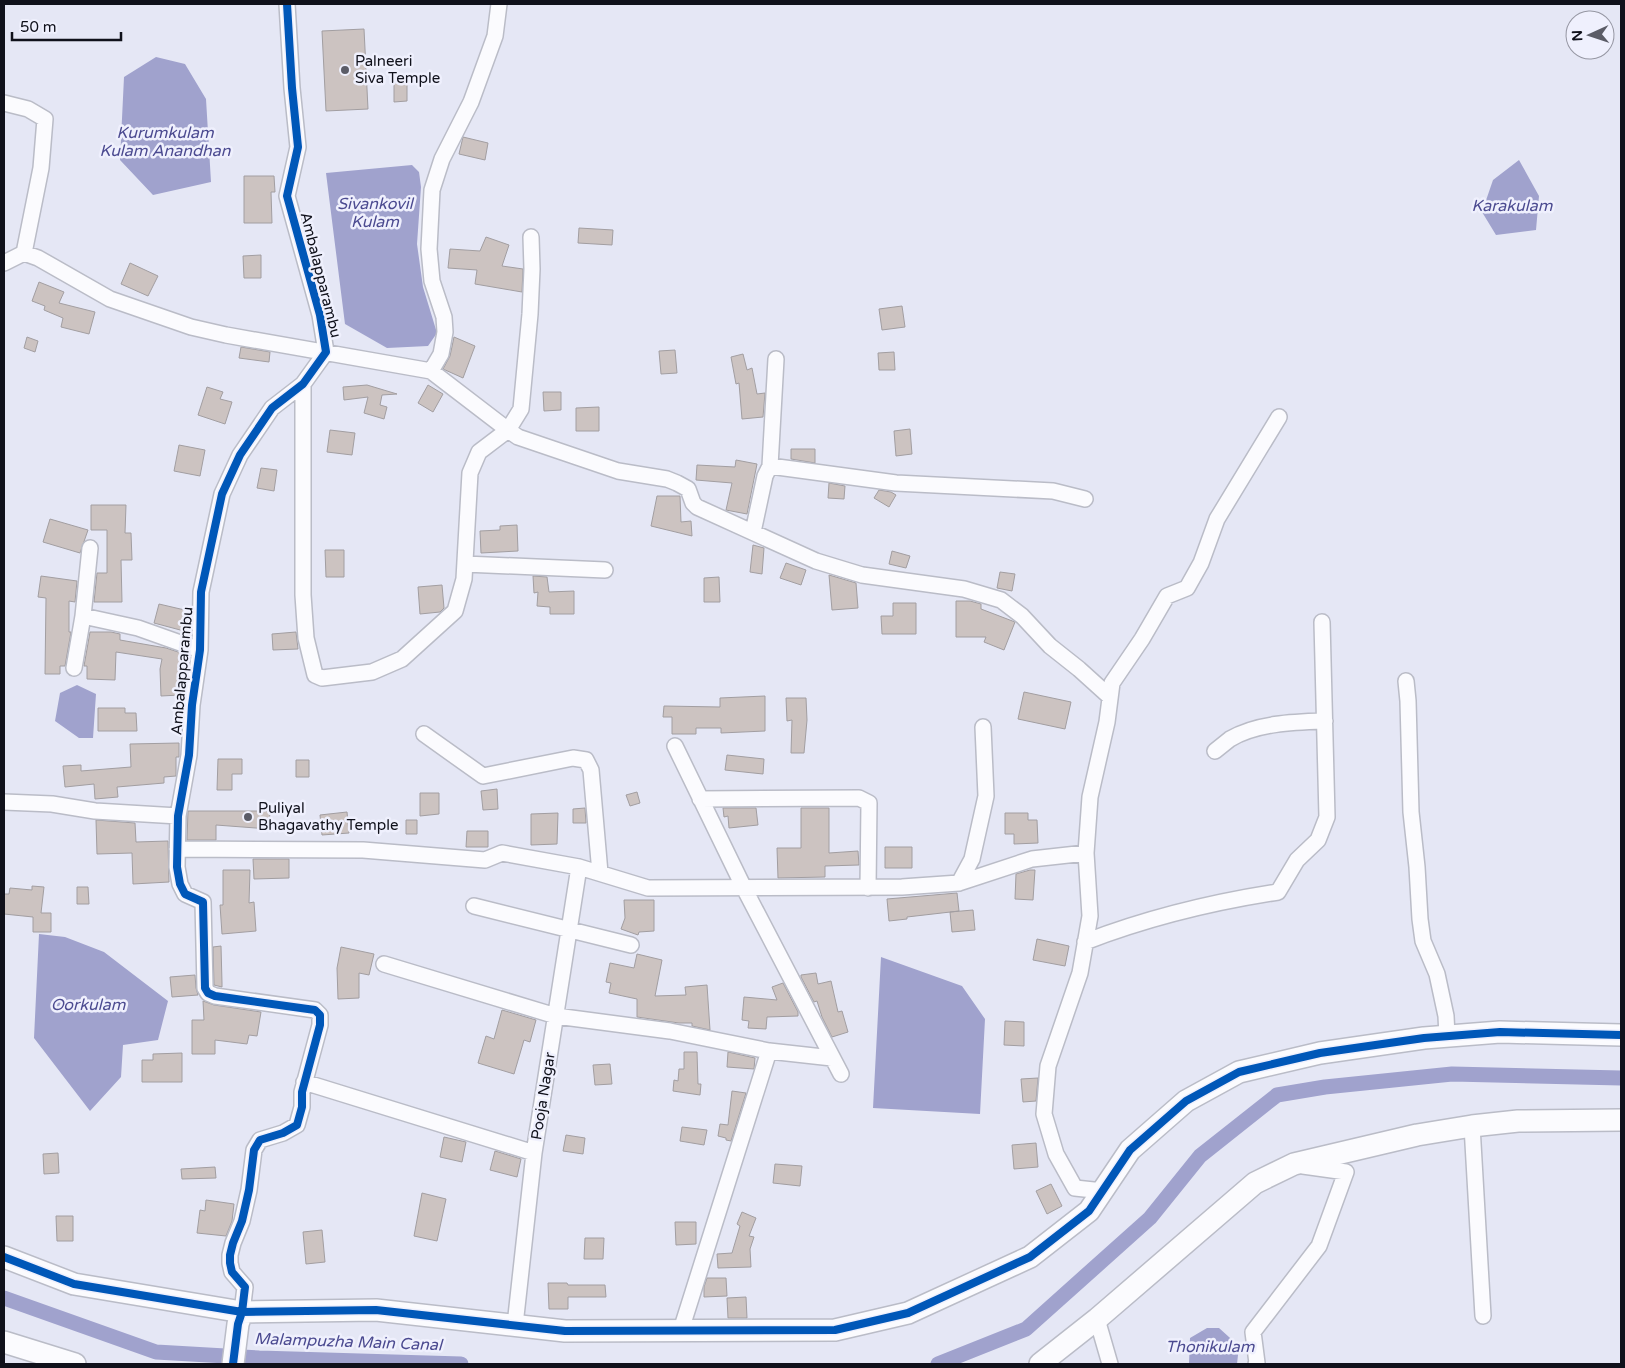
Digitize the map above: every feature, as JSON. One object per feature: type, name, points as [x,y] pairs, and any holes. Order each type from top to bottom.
[{"type":"street","name":"Ambalapparambu","points":[[288,4],[292,88],[298,147],[287,196],[320,315],[326,352],[303,384],[272,408],[240,455],[222,494],[201,592],[200,650],[192,705],[189,755],[178,816],[177,867],[180,884],[185,894],[203,902],[205,988],[208,993],[214,996],[315,1010],[320,1015],[320,1025],[304,1082]]},
{"type":"street","points":[[431,371],[441,354],[445,332],[444,317],[432,281],[429,249],[432,190],[442,159],[475,92],[495,36],[499,4]]},
{"type":"street","points":[[4,104],[28,109],[45,119],[41,168],[24,253]]},
{"type":"street","points":[[303,384],[304,604],[306,638],[315,675],[322,678],[372,672],[402,659],[455,611],[464,579],[470,473],[479,452],[508,430],[521,410],[530,314],[532,238]]},
{"type":"street","points":[[4,264],[24,253],[38,258],[110,299],[191,327],[226,335],[431,371],[518,437],[618,471],[667,479],[677,483],[688,489],[693,504],[696,507],[816,561],[862,575],[964,589],[1001,600],[1022,616],[1050,646],[1079,668],[1110,697]]},
{"type":"street","points":[[752,532],[765,476],[770,466],[776,359]]},
{"type":"street","points":[[1103,1191],[1075,1188],[1056,1154],[1044,1114],[1048,1066],[1080,973],[1090,916],[1086,853],[1090,797],[1107,722],[1112,683],[1142,640],[1167,596],[1187,588],[1201,563],[1217,519],[1279,417]]},
{"type":"street","points":[[770,466],[896,483],[1053,491],[1085,499]]},
{"type":"street","points":[[74,668],[83,616],[90,548]]},
{"type":"street","points":[[465,564],[605,570]]},
{"type":"street","points":[[83,616],[138,628],[200,650]]},
{"type":"street","points":[[1085,942],[1116,930],[1228,900],[1278,892],[1297,860],[1318,840],[1327,817],[1322,622]]},
{"type":"street","points":[[1406,681],[1411,812],[1420,919],[1423,941],[1438,974],[1448,1036]]},
{"type":"street","points":[[1215,751],[1231,739],[1253,730],[1286,723],[1325,721]]},
{"type":"street","points":[[959,883],[972,859],[986,796],[983,727]]},
{"type":"street","points":[[424,734],[483,776],[573,758],[586,760],[591,770],[600,873]]},
{"type":"street","points":[[674,746],[744,888],[841,1074]]},
{"type":"street","points":[[700,798],[859,798],[864,800],[869,803],[868,888]]},
{"type":"street","points":[[4,802],[52,804],[95,811],[178,816]]},
{"type":"street","points":[[177,849],[363,850],[485,860],[502,853],[579,867],[648,888],[868,888],[959,883],[1032,859],[1086,853]]},
{"type":"street","name":"Pooja Nagar","points":[[515,1325],[534,1153],[579,867]]},
{"type":"street","points":[[474,906],[631,946]]},
{"type":"street","points":[[384,964],[556,1016],[670,1031],[769,1050],[832,1058]]},
{"type":"street","points":[[4,1257],[74,1284],[242,1312],[376,1310],[565,1331],[835,1330],[908,1313],[1030,1257],[1089,1211],[1130,1150],[1186,1101],[1239,1072],[1320,1053],[1424,1038],[1500,1032],[1621,1035]]},
{"type":"street","points":[[681,1330],[769,1050]]},
{"type":"street","points":[[233,1364],[236,1333],[242,1312],[245,1287],[232,1272],[230,1255],[242,1222],[249,1190],[254,1150],[260,1140],[296,1125],[302,1107],[304,1082],[534,1153]]},
{"type":"street","points":[[1040,1364],[1097,1319],[1254,1183],[1294,1164],[1418,1135],[1472,1126],[1518,1121],[1621,1120]]},
{"type":"street","points":[[1472,1126],[1483,1316]]},
{"type":"street","points":[[1256,1364],[1258,1363],[1253,1332],[1319,1246],[1346,1172],[1294,1164]]},
{"type":"street","points":[[1097,1319],[1110,1364]]},
{"type":"street","points":[[4,1342],[75,1364]]},
{"type":"water","name":"Kurumkulam Kulam Anandhan","points":[[156,57],[185,64],[206,99],[211,182],[153,195],[120,160],[124,77]]},
{"type":"water","name":"Karakulam","points":[[1519,160],[1539,196],[1536,230],[1496,235],[1482,212],[1493,180]]},
{"type":"water","name":"Sivankovil Kulam","points":[[412,165],[419,172],[421,187],[417,244],[423,287],[437,333],[428,346],[387,348],[345,324],[326,173]]},
{"type":"water","points":[[77,685],[96,694],[93,738],[79,738],[55,721],[60,693]]},
{"type":"water","name":"Oorkulam","points":[[39,934],[65,937],[104,952],[168,1001],[158,1040],[123,1045],[121,1077],[90,1111],[34,1038]]},
{"type":"water","points":[[881,957],[962,986],[985,1019],[980,1114],[873,1108]]},
{"type":"water","name":"Thonikulam","points":[[1207,1328],[1219,1328],[1239,1346],[1237,1364],[1189,1364],[1190,1338]]},
{"type":"building","name":"Palneeri Siva Temple","points":[[364,29],[368,109],[326,111],[322,31]]},
{"type":"building","points":[[394,81],[407,81],[407,101],[394,102]]},
{"type":"building","points":[[463,137],[488,143],[485,160],[459,154]]},
{"type":"building","points":[[244,176],[274,176],[275,192],[271,192],[272,223],[244,223]]},
{"type":"building","points":[[579,228],[613,230],[612,245],[578,243]]},
{"type":"building","points":[[486,237],[509,245],[502,266],[523,269],[522,292],[475,284],[477,270],[448,268],[450,249],[480,251]]},
{"type":"building","points":[[261,255],[261,278],[244,278],[243,256]]},
{"type":"building","points":[[130,263],[158,276],[148,296],[121,284]]},
{"type":"building","points":[[39,282],[64,292],[59,303],[95,312],[89,334],[61,327],[63,318],[44,310],[45,306],[32,301]]},
{"type":"building","points":[[902,306],[905,327],[882,330],[879,309]]},
{"type":"building","points":[[27,337],[38,341],[35,352],[24,348]]},
{"type":"building","points":[[454,337],[475,346],[463,378],[443,369],[450,356]]},
{"type":"building","points":[[241,347],[270,352],[269,362],[239,358]]},
{"type":"building","points":[[675,350],[677,373],[661,374],[659,351]]},
{"type":"building","points":[[894,352],[895,370],[879,370],[878,353]]},
{"type":"building","points":[[743,354],[747,370],[752,368],[757,394],[765,393],[763,417],[742,419],[739,383],[736,384],[731,357]]},
{"type":"building","points":[[367,385],[397,394],[382,395],[380,405],[387,407],[384,419],[364,413],[368,397],[344,400],[343,387]]},
{"type":"building","points":[[428,385],[443,394],[433,412],[418,403]]},
{"type":"building","points":[[207,387],[223,392],[220,399],[232,402],[225,424],[198,415]]},
{"type":"building","points":[[543,392],[561,392],[561,410],[544,411]]},
{"type":"building","points":[[599,407],[599,431],[576,431],[576,408]]},
{"type":"building","points":[[910,429],[912,454],[896,456],[894,431]]},
{"type":"building","points":[[330,430],[355,433],[352,455],[327,452]]},
{"type":"building","points":[[179,445],[205,450],[200,476],[174,471]]},
{"type":"building","points":[[791,449],[815,449],[815,463],[791,459]]},
{"type":"building","points":[[736,460],[757,464],[747,514],[726,510],[732,483],[696,480],[697,465],[735,467]]},
{"type":"building","points":[[261,468],[277,470],[274,491],[257,488]]},
{"type":"building","points":[[829,483],[845,486],[844,499],[828,498]]},
{"type":"building","points":[[879,490],[896,495],[889,507],[874,498]]},
{"type":"building","points":[[657,496],[680,496],[681,522],[691,521],[692,536],[651,526]]},
{"type":"building","points":[[91,505],[126,505],[125,533],[131,533],[132,560],[121,560],[122,602],[94,602],[97,573],[107,573],[107,530],[91,530]]},
{"type":"building","points":[[50,519],[88,530],[80,553],[43,542]]},
{"type":"building","points":[[517,525],[518,551],[481,553],[480,531],[500,530],[500,526]]},
{"type":"building","points":[[753,545],[764,548],[762,574],[750,572]]},
{"type":"building","points":[[325,550],[344,550],[344,577],[326,577]]},
{"type":"building","points":[[892,551],[910,556],[906,568],[889,564]]},
{"type":"building","points":[[786,563],[806,570],[801,585],[780,578]]},
{"type":"building","points":[[1000,572],[1015,574],[1012,591],[997,588]]},
{"type":"building","points":[[829,575],[856,583],[858,608],[832,610]]},
{"type":"building","points":[[41,576],[77,581],[75,602],[69,601],[69,632],[71,632],[65,666],[60,666],[60,674],[45,674],[46,598],[38,597]]},
{"type":"building","points":[[533,576],[547,577],[549,592],[574,591],[574,614],[550,614],[550,607],[537,606],[538,592],[534,593]]},
{"type":"building","points":[[719,577],[720,602],[704,602],[704,578]]},
{"type":"building","points":[[442,585],[444,608],[440,612],[420,614],[418,587]]},
{"type":"building","points":[[956,601],[970,601],[981,604],[981,609],[1015,622],[1004,650],[984,642],[986,637],[956,637]]},
{"type":"building","points":[[893,603],[916,603],[916,634],[882,634],[881,616],[893,616]]},
{"type":"building","points":[[159,604],[189,611],[184,631],[154,623]]},
{"type":"building","points":[[90,632],[120,634],[120,640],[166,648],[181,653],[179,665],[180,695],[161,696],[160,669],[162,659],[116,652],[115,680],[87,679],[87,666],[84,666]]},
{"type":"building","points":[[296,632],[298,649],[273,650],[272,634]]},
{"type":"building","points":[[1024,692],[1071,702],[1065,729],[1018,719]]},
{"type":"building","points":[[765,696],[765,731],[721,733],[721,728],[696,728],[696,734],[672,734],[672,717],[663,717],[664,706],[720,707],[720,698]]},
{"type":"building","points":[[786,698],[806,698],[807,720],[804,753],[791,753],[792,720],[787,721]]},
{"type":"building","points":[[98,708],[125,708],[125,713],[136,713],[137,731],[98,731]]},
{"type":"building","points":[[179,743],[179,757],[176,757],[176,776],[164,777],[164,783],[117,787],[118,797],[95,799],[94,784],[65,787],[63,766],[81,765],[81,771],[131,767],[130,744]]},
{"type":"building","points":[[727,755],[764,759],[763,774],[725,770]]},
{"type":"building","points":[[218,759],[242,759],[242,774],[232,774],[232,790],[217,790]]},
{"type":"building","points":[[296,760],[309,760],[309,777],[296,777]]},
{"type":"building","points":[[497,789],[498,809],[483,810],[481,791]]},
{"type":"building","points":[[637,792],[640,803],[630,806],[626,795]]},
{"type":"building","points":[[420,793],[439,793],[439,814],[420,816]]},
{"type":"building","points":[[585,808],[586,823],[573,823],[573,809]]},
{"type":"building","points":[[723,808],[756,808],[758,825],[729,828],[728,816],[724,817]]},
{"type":"building","points":[[801,808],[829,808],[829,853],[858,851],[859,865],[825,866],[825,877],[778,878],[777,848],[801,848]]},
{"type":"building","points":[[188,811],[270,811],[269,829],[216,825],[216,840],[187,840]]},
{"type":"building","points":[[347,812],[349,833],[322,835],[320,815]]},
{"type":"building","points":[[558,813],[557,844],[531,845],[531,814]]},
{"type":"building","points":[[1005,813],[1028,813],[1028,820],[1037,820],[1038,843],[1014,844],[1014,834],[1005,834]]},
{"type":"building","points":[[96,820],[135,823],[136,842],[168,841],[169,882],[133,884],[132,853],[97,854]]},
{"type":"building","points":[[406,820],[417,820],[417,834],[406,834]]},
{"type":"building","points":[[467,831],[488,831],[488,847],[466,847]]},
{"type":"building","points":[[885,847],[912,847],[912,868],[885,868]]},
{"type":"building","points":[[253,859],[289,859],[289,878],[254,879]]},
{"type":"building","points":[[223,870],[250,870],[249,903],[254,902],[256,931],[222,934],[220,905],[223,905]]},
{"type":"building","points":[[1035,870],[1033,900],[1015,899],[1016,874]]},
{"type":"building","points":[[32,886],[44,887],[41,913],[51,913],[51,932],[33,932],[33,917],[4,914],[4,894],[9,894],[10,888],[32,890]]},
{"type":"building","points":[[77,887],[88,887],[89,904],[77,904]]},
{"type":"building","points":[[957,893],[959,911],[889,921],[887,899]]},
{"type":"building","points":[[624,900],[654,900],[654,931],[639,932],[638,935],[621,929],[625,918]]},
{"type":"building","points":[[973,910],[975,930],[952,932],[950,912]]},
{"type":"building","points":[[1037,939],[1069,946],[1065,966],[1033,960]]},
{"type":"building","points":[[221,946],[222,987],[214,985],[213,947]]},
{"type":"building","points":[[341,947],[374,954],[369,975],[359,973],[359,998],[338,999],[337,968]]},
{"type":"building","points":[[637,954],[662,960],[655,996],[686,995],[685,987],[707,985],[710,1030],[692,1026],[692,1023],[637,1017],[637,999],[609,993],[611,983],[606,982],[610,963],[634,968]]},
{"type":"building","points":[[816,973],[818,984],[831,981],[838,1012],[842,1011],[848,1032],[832,1037],[822,1017],[817,1001],[814,1002],[801,977],[801,975]]},
{"type":"building","points":[[195,975],[198,995],[172,997],[170,977]]},
{"type":"building","points":[[783,983],[798,1012],[798,1016],[767,1017],[766,1029],[748,1028],[749,1021],[742,1020],[744,997],[777,1000],[772,987]]},
{"type":"building","points":[[203,1001],[214,1005],[261,1012],[257,1036],[249,1035],[247,1044],[215,1040],[215,1054],[192,1054],[192,1020],[204,1020]]},
{"type":"building","points":[[502,1010],[536,1020],[530,1042],[524,1040],[514,1074],[478,1063],[486,1036],[494,1039]]},
{"type":"building","points":[[1005,1021],[1024,1022],[1024,1046],[1004,1045]]},
{"type":"building","points":[[684,1052],[697,1052],[698,1084],[701,1084],[700,1095],[673,1091],[674,1080],[678,1081],[679,1069],[684,1069]]},
{"type":"building","points":[[728,1052],[755,1058],[754,1069],[727,1067]]},
{"type":"building","points":[[182,1053],[182,1082],[142,1082],[142,1060],[153,1060],[153,1054]]},
{"type":"building","points":[[610,1064],[612,1084],[595,1085],[593,1065]]},
{"type":"building","points":[[1038,1078],[1036,1101],[1023,1102],[1021,1079]]},
{"type":"building","points":[[732,1091],[746,1093],[731,1141],[718,1136],[720,1124],[728,1125]]},
{"type":"building","points":[[682,1127],[707,1130],[704,1145],[680,1141]]},
{"type":"building","points":[[566,1135],[585,1138],[583,1154],[563,1151]]},
{"type":"building","points":[[444,1137],[466,1142],[462,1162],[440,1157]]},
{"type":"building","points":[[1036,1143],[1038,1167],[1014,1169],[1012,1145]]},
{"type":"building","points":[[495,1151],[521,1159],[517,1177],[490,1170]]},
{"type":"building","points":[[58,1153],[59,1173],[44,1174],[43,1154]]},
{"type":"building","points":[[775,1164],[802,1166],[800,1186],[773,1183]]},
{"type":"building","points":[[215,1167],[216,1178],[182,1179],[181,1169]]},
{"type":"building","points":[[1051,1184],[1062,1206],[1047,1214],[1036,1191]]},
{"type":"building","points":[[422,1193],[446,1199],[437,1241],[414,1236]]},
{"type":"building","points":[[206,1200],[234,1204],[232,1221],[226,1236],[197,1233],[200,1210],[205,1211]]},
{"type":"building","points":[[742,1212],[756,1218],[749,1236],[754,1237],[750,1249],[751,1267],[718,1268],[717,1254],[732,1253],[740,1226],[737,1224]]},
{"type":"building","points":[[56,1216],[73,1216],[73,1241],[57,1241]]},
{"type":"building","points":[[675,1222],[696,1222],[696,1244],[676,1245]]},
{"type":"building","points":[[322,1230],[325,1262],[306,1264],[303,1232]]},
{"type":"building","points":[[585,1238],[604,1238],[603,1259],[584,1259]]},
{"type":"building","points":[[707,1278],[726,1278],[727,1296],[704,1297],[704,1287]]},
{"type":"building","points":[[548,1283],[605,1285],[606,1297],[568,1297],[568,1309],[549,1309]]},
{"type":"building","points":[[746,1297],[747,1318],[728,1318],[727,1298]]},
{"type":"waterway","name":"Malampuzha Main Canal","points":[[938,1364],[1026,1329],[1150,1218],[1200,1156],[1277,1095],[1325,1087],[1452,1074],[1621,1078]]},
{"type":"waterway","name":"Malampuzha Main Canal","points":[[4,1298],[156,1352],[259,1358],[461,1364]]},
{"type":"cycle path","points":[[233,1364],[245,1287],[232,1272],[230,1255],[242,1221],[249,1190],[254,1150],[260,1140],[283,1133],[297,1125],[302,1107],[302,1092],[320,1025],[320,1015],[315,1010],[215,996],[208,993],[205,988],[203,902],[185,894],[180,884],[177,867],[178,816],[189,755],[192,705],[200,650],[201,592],[222,494],[240,455],[272,408],[303,384],[326,352],[320,315],[287,196],[298,147],[287,4]]},
{"type":"cycle path","points":[[4,1257],[74,1284],[242,1312],[376,1310],[565,1331],[835,1330],[908,1313],[1030,1257],[1089,1211],[1130,1150],[1186,1101],[1239,1072],[1320,1053],[1424,1038],[1500,1032],[1621,1035]]},
{"type":"place","name":"Palneeri Siva Temple","points":[[345,70]]},
{"type":"place","name":"Puliyal Bhagavathy Temple","points":[[248,817]]}]
